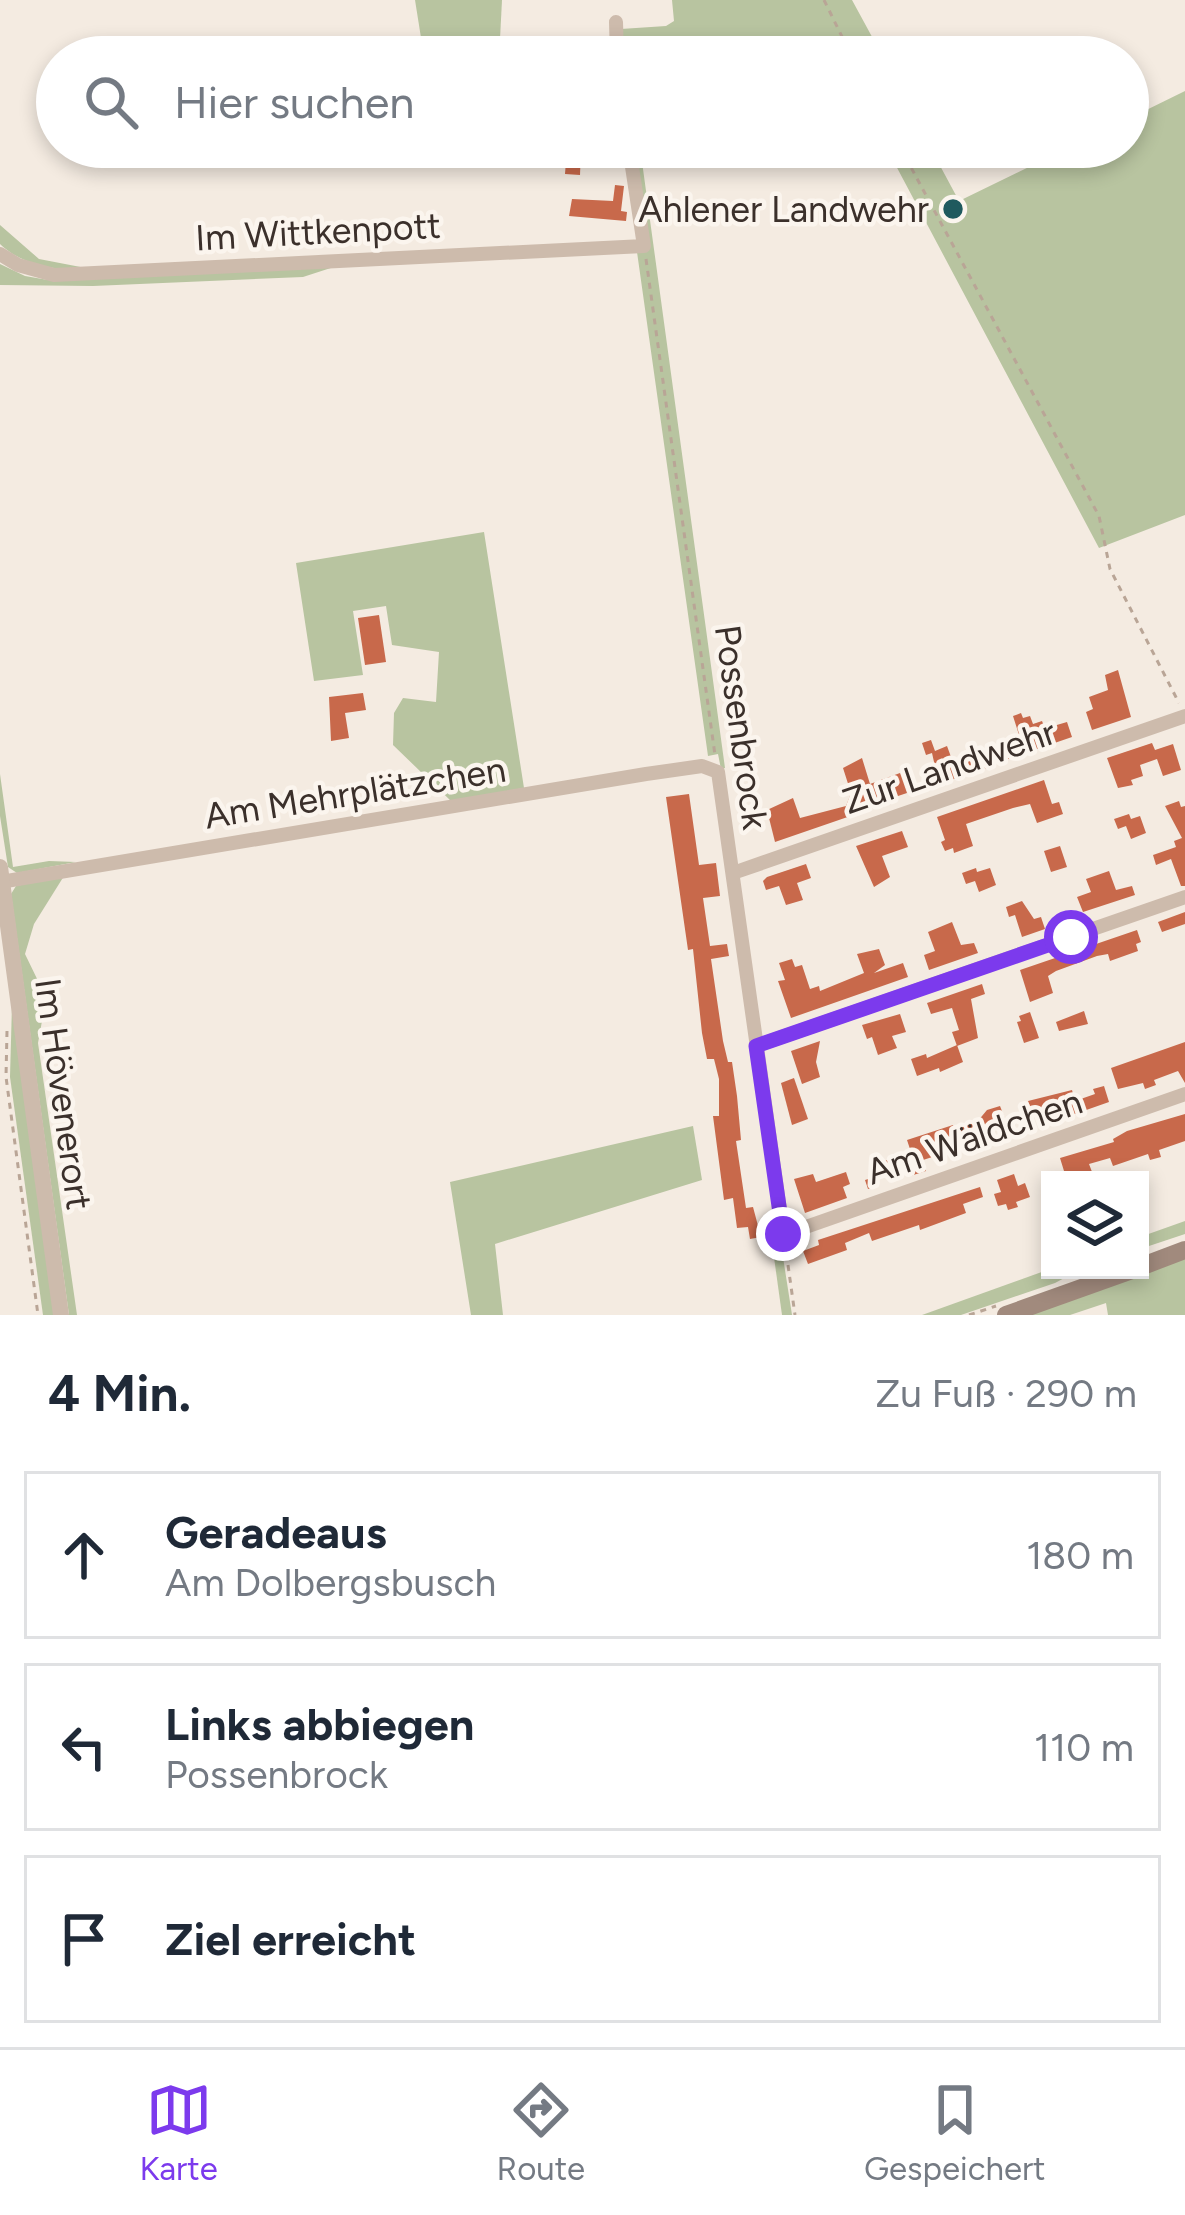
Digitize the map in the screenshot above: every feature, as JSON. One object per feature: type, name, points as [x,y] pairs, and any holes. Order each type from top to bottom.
[{"type":"main road","points":[[1149,1263],[1185,1250]]},
{"type":"main road","points":[[1006,1315],[1106,1279]]},
{"type":"street","points":[[616,22],[616,36]]},
{"type":"street","points":[[632,168],[644,246]]},
{"type":"street","name":"Im Wittkenpott","points":[[0,254],[18,265],[54,275],[644,246]]},
{"type":"street","name":"Zur Landwehr","points":[[733,873],[1185,716]]},
{"type":"street","name":"Am Mehrplätzchen","points":[[1,877],[646,774],[702,766],[718,772]]},
{"type":"street","name":"Possenbrock","points":[[718,772],[786,1252]]},
{"type":"street","name":"Im Hövenerort","points":[[1,877],[61,1315]]},
{"type":"street","points":[[756,1046],[1185,897]]},
{"type":"street","name":"Am Wäldchen","points":[[783,1234],[1185,1094]]},
{"type":"path","points":[[824,0],[842,36]]},
{"type":"path","points":[[911,168],[1099,516],[1110,569],[1185,716]]},
{"type":"path","name":"Possenbrock","points":[[644,246],[718,772]]},
{"type":"path","points":[[8,1029],[6,1077],[38,1315]]},
{"type":"path","points":[[786,1252],[795,1315]]},
{"type":"green space","points":[[415,0],[502,0],[500,36],[421,36]]},
{"type":"green space","points":[[672,0],[852,0],[872,36],[621,36],[621,29],[666,26],[674,21]]},
{"type":"green space","points":[[1185,91],[1185,515],[1099,548],[897,168],[941,168],[959,201],[1027,168],[1149,168],[1149,109]]},
{"type":"green space","points":[[633,168],[643,168],[725,768],[721,769],[718,754],[708,756],[637,252]]},
{"type":"green space","points":[[0,225],[39,259],[91,269],[54,268],[20,258],[0,244]]},
{"type":"green space","points":[[0,264],[48,280],[343,264],[303,277],[93,286],[0,285]]},
{"type":"green space","points":[[484,532],[524,788],[451,801],[393,745],[394,713],[403,698],[436,702],[439,652],[392,645],[386,606],[353,611],[363,675],[314,681],[296,563]]},
{"type":"green space","points":[[0,774],[13,867],[76,862],[17,873],[8,867]]},
{"type":"green space","points":[[64,876],[34,924],[25,954],[41,987],[44,1010],[38,1043],[77,1315],[69,1315],[11,894],[16,886]]},
{"type":"green space","points":[[12,1005],[54,1315],[43,1315],[10,1077]]},
{"type":"green space","points":[[693,1126],[702,1180],[495,1244],[503,1315],[471,1315],[450,1182]]},
{"type":"green space","points":[[1185,1221],[1185,1234],[1149,1246],[1149,1234]]},
{"type":"green space","points":[[773,1250],[782,1251],[792,1315],[782,1315]]},
{"type":"green space","points":[[1185,1258],[1185,1315],[1108,1315],[1106,1303],[1070,1315],[1029,1315],[1128,1279],[1149,1279],[1149,1271]]},
{"type":"green space","points":[[1041,1272],[1041,1279],[1062,1279],[961,1315],[922,1315]]},
{"type":"building","points":[[565,168],[580,168],[580,175],[565,174]]},
{"type":"building","points":[[615,185],[624,186],[621,211],[627,212],[626,221],[569,216],[572,199],[613,201]]},
{"type":"building","points":[[379,615],[386,662],[365,665],[358,618]]},
{"type":"building","points":[[1118,670],[1131,717],[1092,730],[1086,712],[1093,709],[1089,697],[1108,690],[1105,675]]},
{"type":"building","points":[[363,693],[366,710],[345,713],[349,738],[331,741],[329,697]]},
{"type":"building","points":[[1021,713],[1023,718],[1030,716],[1033,724],[1042,721],[1050,727],[1067,722],[1072,737],[1008,759],[1003,747],[1021,741],[1013,716]]},
{"type":"building","points":[[931,740],[935,751],[947,746],[954,765],[986,757],[990,767],[939,784],[932,753],[926,755],[922,743]]},
{"type":"building","points":[[1152,743],[1155,750],[1173,744],[1181,770],[1163,776],[1157,759],[1140,765],[1143,776],[1131,780],[1133,785],[1118,788],[1107,758]]},
{"type":"building","points":[[862,758],[870,784],[900,773],[907,793],[775,842],[767,810],[793,798],[800,818],[846,806],[851,793],[843,768]]},
{"type":"building","points":[[1044,780],[1052,804],[1059,802],[1063,814],[1037,823],[1030,804],[1013,808],[966,824],[973,846],[945,851],[937,817]]},
{"type":"building","points":[[689,794],[699,865],[716,863],[720,896],[703,898],[710,946],[727,944],[729,956],[711,959],[737,1096],[741,1140],[736,1141],[746,1208],[753,1207],[761,1237],[750,1239],[748,1227],[737,1228],[733,1198],[724,1200],[713,1116],[719,1116],[719,1079],[714,1059],[707,1059],[702,1033],[693,949],[688,950],[666,797]]},
{"type":"building","points":[[1179,801],[1185,806],[1185,886],[1171,859],[1156,865],[1153,855],[1176,847],[1174,841],[1182,838],[1165,806]]},
{"type":"building","points":[[1129,814],[1131,819],[1140,816],[1146,833],[1131,839],[1126,826],[1118,829],[1114,819]]},
{"type":"building","points":[[902,831],[908,847],[882,856],[890,877],[874,887],[856,846]]},
{"type":"building","points":[[1060,846],[1067,867],[1051,872],[1044,851]]},
{"type":"building","points":[[806,864],[811,878],[797,883],[803,900],[786,905],[779,886],[766,890],[763,881],[767,877]]},
{"type":"building","points":[[976,868],[977,872],[990,868],[996,885],[979,892],[975,881],[966,884],[962,873]]},
{"type":"building","points":[[1109,871],[1116,890],[1132,886],[1135,895],[1083,912],[1077,897],[1091,892],[1086,879]]},
{"type":"building","points":[[1022,901],[1034,919],[1041,917],[1045,929],[1022,937],[1015,915],[1009,917],[1006,907]]},
{"type":"building","points":[[1185,912],[1185,924],[1162,932],[1158,922]]},
{"type":"building","points":[[952,922],[961,945],[974,943],[978,953],[929,970],[924,955],[935,951],[928,932]]},
{"type":"building","points":[[1137,930],[1138,951],[1110,961],[1108,954],[1097,956],[1056,971],[1048,976],[1053,993],[1030,1002],[1020,970]]},
{"type":"building","points":[[879,949],[885,965],[874,973],[903,963],[908,977],[791,1018],[778,981],[785,980],[779,963],[792,959],[795,967],[802,965],[810,989],[819,986],[820,991],[864,973],[857,954]]},
{"type":"building","points":[[982,984],[985,994],[971,999],[978,1038],[957,1046],[952,1032],[959,1030],[952,1008],[931,1014],[927,1003]]},
{"type":"building","points":[[1084,1011],[1088,1024],[1059,1031],[1056,1022]]},
{"type":"building","points":[[1030,1012],[1039,1038],[1024,1043],[1017,1022]]},
{"type":"building","points":[[900,1014],[906,1032],[892,1036],[897,1048],[878,1055],[862,1025]]},
{"type":"building","points":[[820,1041],[816,1062],[820,1077],[802,1084],[791,1051]]},
{"type":"building","points":[[1185,1042],[1185,1083],[1178,1071],[1145,1089],[1143,1083],[1118,1089],[1111,1068]]},
{"type":"building","points":[[957,1045],[963,1062],[917,1076],[911,1059],[926,1054],[927,1058]]},
{"type":"building","points":[[794,1078],[808,1119],[792,1125],[781,1083]]},
{"type":"building","points":[[1104,1086],[1109,1102],[1055,1121],[1050,1109],[1033,1115],[1028,1101],[1072,1090],[1075,1101]]},
{"type":"building","points":[[1000,1106],[1007,1124],[989,1130],[993,1142],[976,1148],[972,1137],[961,1140],[952,1144],[954,1150],[923,1160],[926,1171],[910,1176],[906,1164],[887,1171],[889,1174],[876,1179],[878,1186],[868,1189],[865,1180],[875,1177],[872,1169],[911,1152],[907,1140],[977,1122],[987,1110]]},
{"type":"building","points":[[1185,1114],[1185,1141],[1159,1150],[1161,1157],[1150,1160],[1148,1154],[1113,1166],[1110,1158],[1089,1164],[1092,1171],[1064,1171],[1060,1158],[1114,1142],[1127,1131]]},
{"type":"building","points":[[846,1172],[847,1198],[805,1213],[794,1179],[813,1174],[816,1182]]},
{"type":"building","points":[[1014,1174],[1018,1186],[1025,1183],[1030,1197],[1008,1210],[1006,1204],[998,1206],[994,1194],[1001,1192],[997,1180]]},
{"type":"building","points":[[980,1187],[983,1197],[963,1204],[966,1213],[872,1241],[869,1233],[845,1243],[847,1250],[808,1264],[803,1251],[819,1245],[818,1240]]},
{"type":"place","name":"Ahlener Landwehr","points":[[953,209]]},
{"type":"route","points":[[783,1234],[756,1046],[1071,937]]}]
